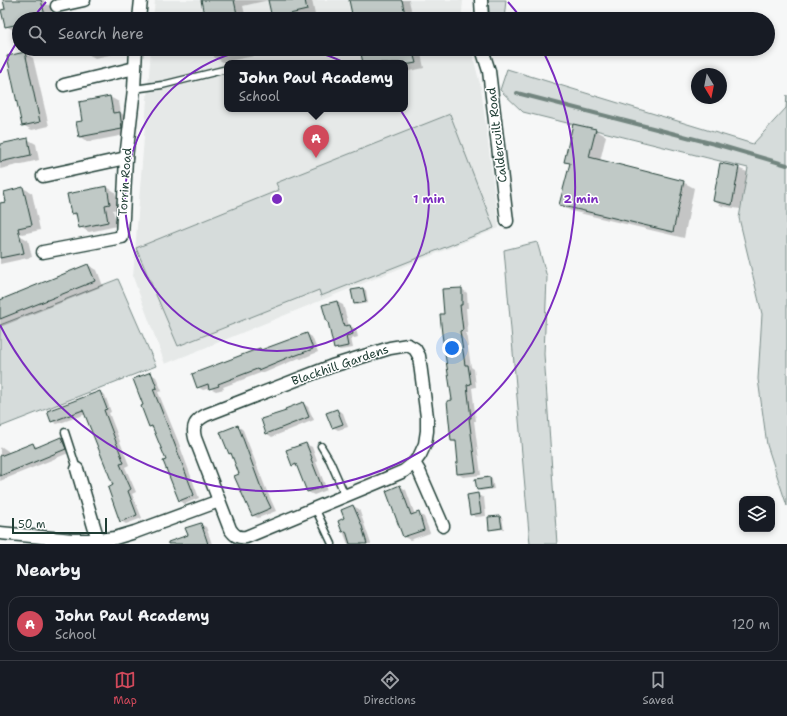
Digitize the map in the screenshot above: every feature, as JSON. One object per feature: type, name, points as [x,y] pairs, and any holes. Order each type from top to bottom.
[{"type":"street","points":[[57,6],[84,0]]},
{"type":"street","points":[[139,12],[140,0]]},
{"type":"street","points":[[481,0],[482,12]]},
{"type":"street","name":"Torrin Road","points":[[44,252],[122,237],[126,158],[134,89],[135,56]]},
{"type":"street","name":"Caldercuilt Road","points":[[484,56],[489,71],[507,221]]},
{"type":"street","points":[[64,85],[134,68]]},
{"type":"street","points":[[43,176],[126,158]]},
{"type":"street","name":"Blackhill Gardens","points":[[408,345],[415,349],[419,356],[427,417],[425,444],[414,463],[404,471],[314,507],[246,537],[240,537],[235,536],[230,529],[193,430],[195,423],[200,418],[332,366],[390,348],[408,345]]},
{"type":"street","points":[[414,463],[443,526]]},
{"type":"street","points":[[77,468],[98,540]]},
{"type":"street","points":[[0,533],[73,540],[115,538],[219,501]]},
{"type":"lane","points":[[134,89],[162,85],[224,70]]},
{"type":"lane","points":[[65,432],[77,468]]},
{"type":"lane","points":[[321,446],[330,461],[344,495]]},
{"type":"lane","points":[[314,507],[332,544]]},
{"type":"shaded area","points":[[155,0],[463,0],[462,12],[154,12]]},
{"type":"shaded area","points":[[488,0],[506,0],[505,12],[489,12]]},
{"type":"shaded area","points":[[150,56],[473,56],[481,88],[499,228],[165,364],[133,277]]},
{"type":"shaded area","points":[[507,69],[753,144],[786,108],[787,95],[787,506],[767,445],[758,379],[762,314],[739,218],[748,168],[523,112],[500,90]]},
{"type":"shaded area","points":[[450,114],[494,228],[321,296],[319,290],[178,346],[136,248],[279,190],[276,183]]},
{"type":"shaded area","points":[[537,242],[547,277],[544,354],[557,544],[530,544],[504,250]]},
{"type":"shaded area","points":[[118,279],[156,366],[0,427],[0,325]]},
{"type":"building","points":[[3,0],[41,0],[44,12],[12,12],[12,26],[5,27],[1,10],[5,9]]},
{"type":"building","points":[[201,0],[234,0],[237,12],[204,12]]},
{"type":"building","points":[[268,0],[305,0],[307,10],[298,12],[271,12]]},
{"type":"building","points":[[349,0],[402,0],[405,12],[352,12]]},
{"type":"building","points":[[7,56],[26,56],[40,122],[22,126]]},
{"type":"building","points":[[362,56],[414,56],[416,63],[408,64],[408,60],[362,60]]},
{"type":"building","points":[[110,96],[113,113],[120,112],[122,129],[79,137],[76,122],[82,121],[79,102]]},
{"type":"building","points":[[573,124],[596,129],[589,157],[684,181],[673,232],[559,205],[570,163],[564,162]]},
{"type":"building","points":[[28,138],[31,155],[0,162],[0,144]]},
{"type":"building","points":[[720,163],[739,167],[732,205],[713,201]]},
{"type":"building","points":[[107,186],[110,204],[105,205],[108,222],[79,228],[76,213],[71,214],[67,194]]},
{"type":"building","points":[[23,187],[32,225],[18,228],[24,253],[0,258],[0,203],[6,202],[4,192]]},
{"type":"building","points":[[88,264],[95,281],[0,319],[0,300]]},
{"type":"building","points":[[363,288],[366,302],[354,304],[351,290]]},
{"type":"building","points":[[462,288],[462,305],[460,305],[463,330],[460,331],[465,365],[468,365],[471,384],[467,385],[471,418],[469,418],[476,472],[457,474],[456,463],[458,463],[456,441],[451,441],[447,401],[452,400],[440,314],[444,314],[442,289]]},
{"type":"building","points":[[337,301],[344,326],[350,325],[353,334],[346,336],[348,346],[334,349],[328,322],[322,305]]},
{"type":"building","points":[[307,333],[313,349],[218,384],[219,386],[209,389],[208,384],[197,388],[192,374],[260,348],[261,350]]},
{"type":"building","points":[[151,372],[157,388],[153,389],[194,495],[179,501],[163,461],[166,460],[152,426],[149,427],[141,406],[143,405],[133,379]]},
{"type":"building","points":[[100,391],[107,409],[104,410],[124,463],[120,464],[131,489],[128,491],[137,515],[120,522],[108,488],[113,485],[83,410],[51,422],[47,411]]},
{"type":"building","points":[[303,402],[309,417],[266,434],[261,419],[286,411],[285,409]]},
{"type":"building","points":[[337,409],[343,424],[332,428],[326,413]]},
{"type":"building","points":[[238,425],[260,485],[271,508],[252,516],[234,476],[239,474],[231,453],[229,454],[220,432]]},
{"type":"building","points":[[61,437],[66,449],[0,476],[0,456],[33,443],[35,448]]},
{"type":"building","points":[[306,443],[322,487],[307,492],[296,464],[292,466],[286,450]]},
{"type":"building","points":[[490,477],[491,488],[477,490],[475,479]]},
{"type":"building","points":[[400,485],[411,515],[419,512],[424,530],[403,537],[386,491]]},
{"type":"building","points":[[478,493],[481,513],[470,515],[467,495]]},
{"type":"building","points":[[353,505],[362,526],[367,544],[350,544],[346,531],[342,532],[338,521],[344,518],[341,510]]},
{"type":"building","points":[[500,516],[502,528],[489,530],[488,517]]},
{"type":"building","points":[[201,523],[208,544],[168,544],[168,542],[188,535],[185,528]]},
{"type":"waterway","points":[[517,93],[722,146],[787,165]]},
{"type":"place","name":"John Paul Academy","points":[[316,158]]}]
